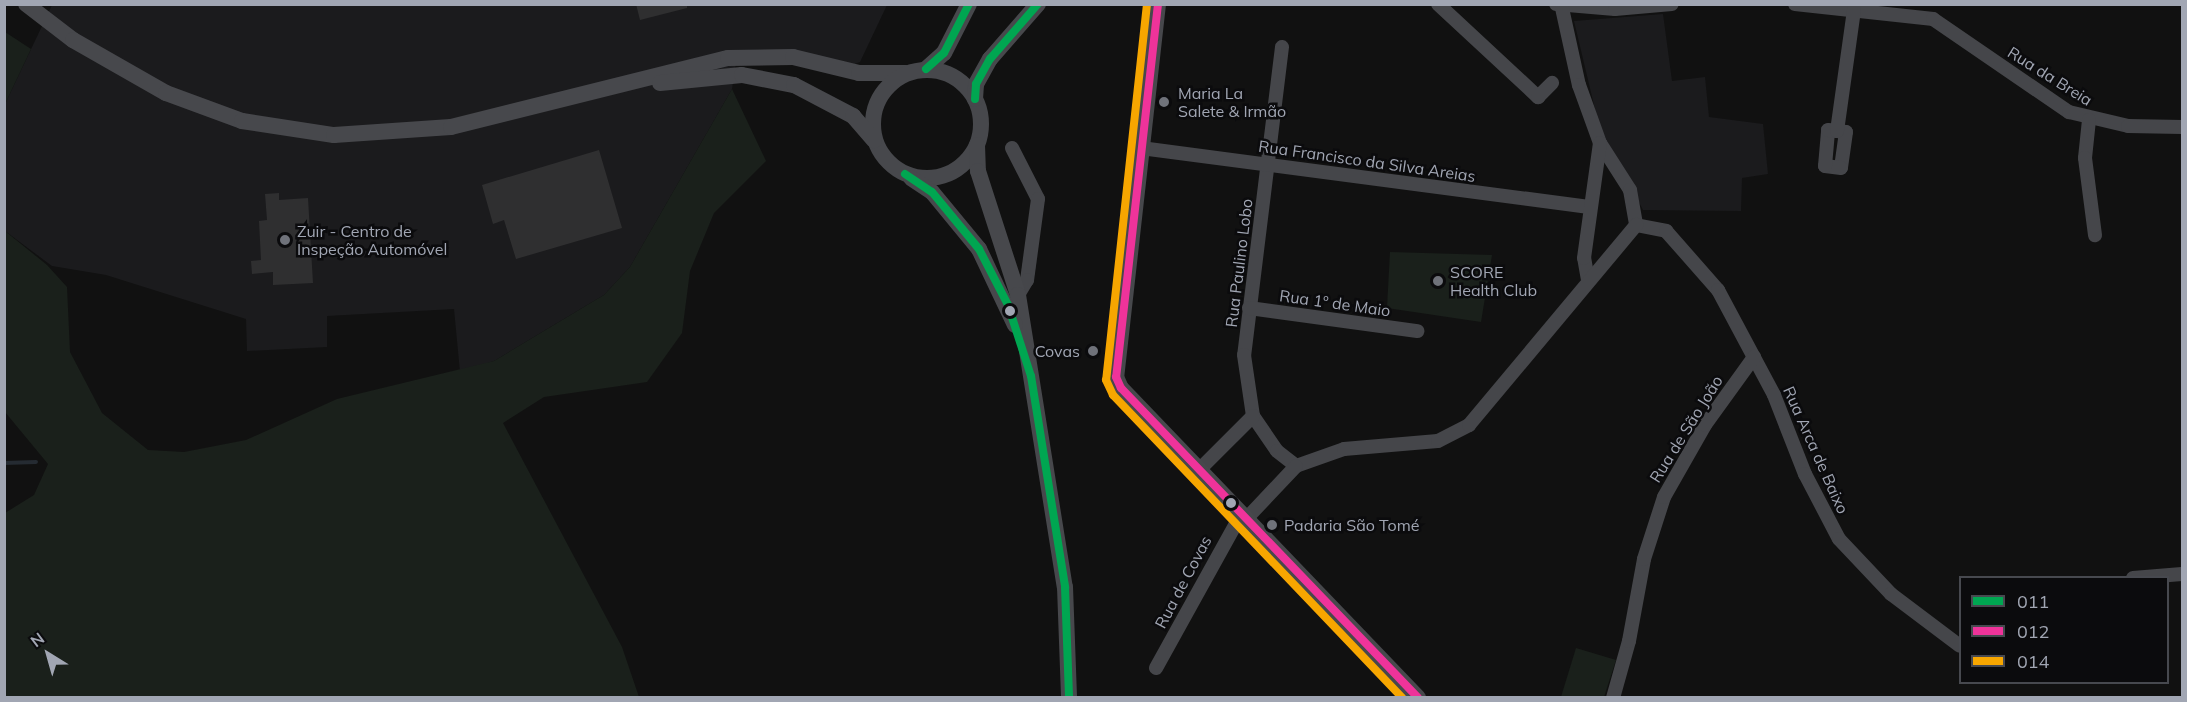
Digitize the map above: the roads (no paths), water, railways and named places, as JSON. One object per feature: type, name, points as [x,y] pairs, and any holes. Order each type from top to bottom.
[{"type":"main road","points":[[26,4],[121,71],[214,112],[279,129],[397,134],[510,116],[693,65],[752,56],[793,57],[871,75],[906,73],[926,69],[955,77],[975,99],[981,114],[977,145],[978,171],[1018,295],[1065,587],[1069,698]]},
{"type":"main road","points":[[926,69],[944,53],[969,4]]},
{"type":"main road","points":[[975,99],[976,84],[990,59],[1038,4]]},
{"type":"main road","points":[[1158,4],[1114,364],[1121,388],[1418,698]]},
{"type":"main road","points":[[874,140],[874,108],[892,81],[906,73]]},
{"type":"main road","points":[[606,91],[719,75],[768,78],[817,93],[853,116],[874,140],[881,154],[932,192],[979,249],[1008,305],[1031,376]]},
{"type":"main road","points":[[905,174],[921,179],[947,174],[968,160],[977,145]]},
{"type":"street","points":[[1438,4],[1538,97],[1552,83]]},
{"type":"street","points":[[1296,466],[1344,449],[1438,441],[1469,425],[1636,225],[1630,190],[1600,143],[1579,85],[1559,6],[1672,4]]},
{"type":"street","name":"Rua da Breia","points":[[1795,4],[1854,10],[1915,9],[2089,120],[2182,127]]},
{"type":"street","points":[[1837,131],[1854,10]]},
{"type":"street","name":"Rua Paulino Lobo","points":[[1282,47],[1244,355],[1253,416],[1277,451],[1296,466]]},
{"type":"street","points":[[2089,120],[2085,158],[2095,235]]},
{"type":"street","points":[[1588,280],[1584,258],[1589,207],[1600,143]]},
{"type":"street","points":[[1012,148],[1038,199],[1027,280],[1018,295]]},
{"type":"street","name":"Rua Francisco da Silva Areias","points":[[1142,148],[1589,207]]},
{"type":"street","name":"Rua Arca de Baixo","points":[[1636,225],[1665,231],[1696,260],[1718,290],[1754,357],[1839,540],[1891,594],[1959,645]]},
{"type":"street","name":"Rua 1º de Maio","points":[[1249,308],[1417,331]]},
{"type":"street","name":"Rua de São João","points":[[1613,698],[1629,641],[1644,559],[1664,497],[1705,425],[1754,357]]},
{"type":"street","points":[[1200,469],[1253,416]]},
{"type":"street","name":"Rua de Covas","points":[[1156,668],[1244,515],[1296,466]]},
{"type":"street","points":[[2158,576],[2182,574]]},
{"type":"waterway","points":[[4,463],[36,462]]},
{"type":"place","name":"Maria La Salete & Irmão","points":[[1164,102]]},
{"type":"place","name":"Zuir - Centro de Inspeção Automóvel","points":[[285,240]]},
{"type":"place","name":"SCORE Health Club","points":[[1438,281]]},
{"type":"place","name":"Covas","points":[[1093,351]]},
{"type":"place","name":"Padaria São Tomé","points":[[1272,525]]}]
